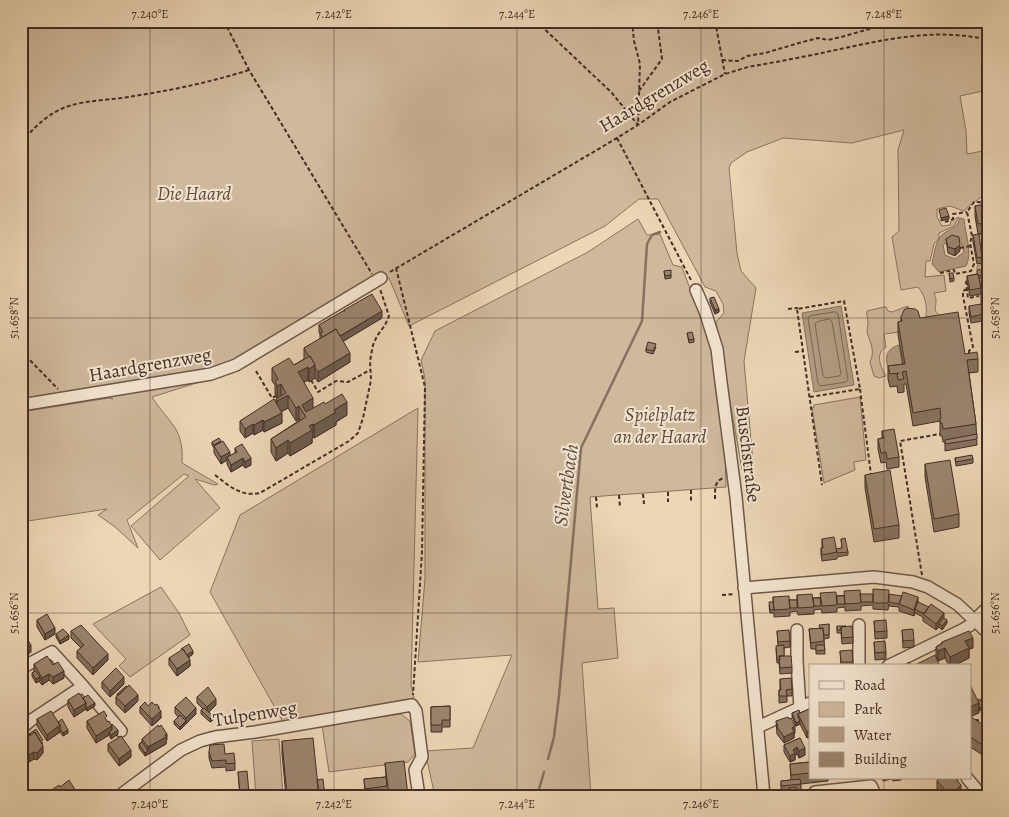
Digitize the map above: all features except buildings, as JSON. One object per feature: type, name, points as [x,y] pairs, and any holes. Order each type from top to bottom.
[{"type":"street","name":"Haardgrenzweg","points":[[21,405],[211,374],[236,365],[378,279]]},
{"type":"street","name":"Buschstraße","points":[[696,290],[717,349],[734,477],[764,796]]},
{"type":"street","points":[[744,591],[874,577],[894,579],[928,587],[957,604],[988,633]]},
{"type":"street","points":[[892,664],[962,630],[988,607]]},
{"type":"street","points":[[858,625],[859,664]]},
{"type":"street","points":[[758,727],[805,706],[797,661],[797,630]]},
{"type":"street","points":[[21,668],[52,652],[121,731]]},
{"type":"street","points":[[21,729],[83,686]]},
{"type":"street","name":"Tulpenweg","points":[[119,796],[181,750],[200,741],[231,734],[255,732],[412,705]]},
{"type":"street","points":[[412,705],[416,711],[422,757],[415,770],[419,796]]},
{"type":"street","points":[[969,780],[982,796]]},
{"type":"street","points":[[815,792],[871,786],[876,796]]},
{"type":"path","points":[[215,475],[231,488],[245,494],[260,493],[349,441],[358,433],[370,388],[373,345],[376,336],[386,325],[388,316],[378,279],[249,70],[224,21]]},
{"type":"path","points":[[536,21],[612,93],[638,125]]},
{"type":"path","points":[[632,21],[634,41],[640,64],[638,125]]},
{"type":"path","points":[[638,92],[662,59],[657,21]]},
{"type":"path","points":[[715,21],[725,74]]},
{"type":"path","points":[[722,60],[738,61],[747,56],[765,53],[818,38],[828,40],[898,21]]},
{"type":"path","name":"Haardgrenzweg","points":[[412,705],[422,552],[425,387],[396,268],[617,138],[670,102],[725,74],[748,67],[893,38],[925,34],[961,35],[988,40]]},
{"type":"path","points":[[21,142],[39,122],[70,106],[186,87],[249,70]]},
{"type":"path","points":[[617,138],[696,290]]},
{"type":"path","points":[[980,203],[988,195]]},
{"type":"path","points":[[940,273],[954,270],[955,274],[971,271],[974,264],[970,246],[972,236],[967,212],[974,202],[980,203],[984,207]]},
{"type":"path","points":[[945,222],[953,219],[953,214],[967,212]]},
{"type":"path","points":[[961,248],[970,246]]},
{"type":"path","points":[[973,279],[966,282],[968,298],[979,296]]},
{"type":"path","points":[[967,289],[963,292],[963,296],[973,348],[969,351],[970,358]]},
{"type":"path","points":[[788,309],[844,301],[860,389],[871,475]]},
{"type":"path","points":[[797,309],[822,485]]},
{"type":"path","points":[[21,351],[66,398]]},
{"type":"path","points":[[795,352],[803,351]]},
{"type":"path","points":[[311,380],[318,392],[336,380],[348,382],[370,370]]},
{"type":"path","points":[[256,371],[275,403]]},
{"type":"path","points":[[810,397],[860,389]]},
{"type":"path","points":[[272,398],[276,396]]},
{"type":"path","points":[[919,584],[922,573],[900,441],[940,434]]},
{"type":"path","points":[[715,499],[714,489],[719,481],[734,477]]},
{"type":"path","points":[[691,490],[691,501]]},
{"type":"path","points":[[668,492],[668,502]]},
{"type":"path","points":[[643,494],[644,504]]},
{"type":"path","points":[[619,496],[620,506]]},
{"type":"path","points":[[596,497],[597,508]]},
{"type":"path","points":[[722,595],[744,591]]},
{"type":"path","points":[[972,722],[977,720],[988,721]]},
{"type":"green space","name":"Die Haard","points":[[21,21],[988,21],[988,114],[983,91],[960,96],[966,131],[967,154],[988,150],[988,192],[964,211],[950,206],[937,209],[937,217],[942,226],[950,225],[951,221],[959,217],[954,226],[939,233],[939,238],[934,244],[930,261],[926,261],[925,277],[944,275],[946,291],[934,293],[936,311],[942,317],[926,317],[925,301],[918,287],[901,290],[892,237],[899,231],[898,150],[904,130],[852,143],[783,138],[747,152],[731,163],[729,168],[737,253],[741,271],[756,288],[744,361],[753,463],[742,470],[716,322],[724,313],[723,304],[716,291],[705,287],[658,199],[639,199],[605,226],[409,326],[389,278],[206,380],[152,397],[178,433],[181,441],[182,463],[218,484],[214,485],[195,479],[220,508],[160,560],[131,526],[189,476],[184,474],[127,520],[138,548],[114,526],[98,515],[107,509],[21,522],[21,412],[109,398],[113,399],[93,390],[21,402]]},
{"type":"green space","name":"Spielplatz an der Haard","points":[[638,219],[647,235],[660,234],[673,265],[682,267],[708,335],[717,368],[725,449],[726,487],[590,497],[598,609],[614,608],[618,658],[582,663],[591,796],[446,796],[434,792],[425,751],[473,748],[512,655],[418,662],[425,579],[425,379],[421,360],[435,331],[588,252]]},
{"type":"green space","points":[[988,233],[988,289],[985,293],[986,306],[981,307],[980,281],[984,278],[983,272],[977,271],[977,266],[983,264],[978,235]]},
{"type":"green space","points":[[908,306],[900,332],[884,334],[886,347],[881,353],[880,360],[886,376],[879,378],[874,376],[870,362],[872,351],[867,332],[867,311],[886,307],[888,311],[892,312]]},
{"type":"green space","points":[[860,397],[866,460],[854,462],[855,470],[824,483],[812,408],[814,405]]},
{"type":"green space","points":[[418,408],[411,685],[414,698],[283,722],[210,592],[240,515]]},
{"type":"green space","points":[[161,587],[179,613],[190,635],[130,677],[119,666],[126,659],[93,624]]},
{"type":"green space","points":[[401,714],[410,721],[415,754],[408,762],[329,772],[322,725]]},
{"type":"green space","points":[[279,739],[283,796],[256,796],[252,741]]},
{"type":"water","points":[[960,218],[964,219],[969,249],[968,261],[966,266],[939,272],[932,264],[937,244],[940,237],[958,222]],"holes":[[[952,239],[961,242],[964,252],[955,259],[945,255],[943,245]]]},
{"type":"water","points":[[841,306],[854,385],[814,392],[802,313]]},
{"type":"water","points":[[899,345],[903,369],[888,367],[886,359],[888,353],[892,348]]},
{"type":"waterway","name":"Silvertbach","points":[[548,759],[554,737],[559,696],[581,448],[642,321],[647,244],[652,235],[660,232]]},
{"type":"waterway","name":"Silvertbach","points":[[537,796],[544,772]]}]
